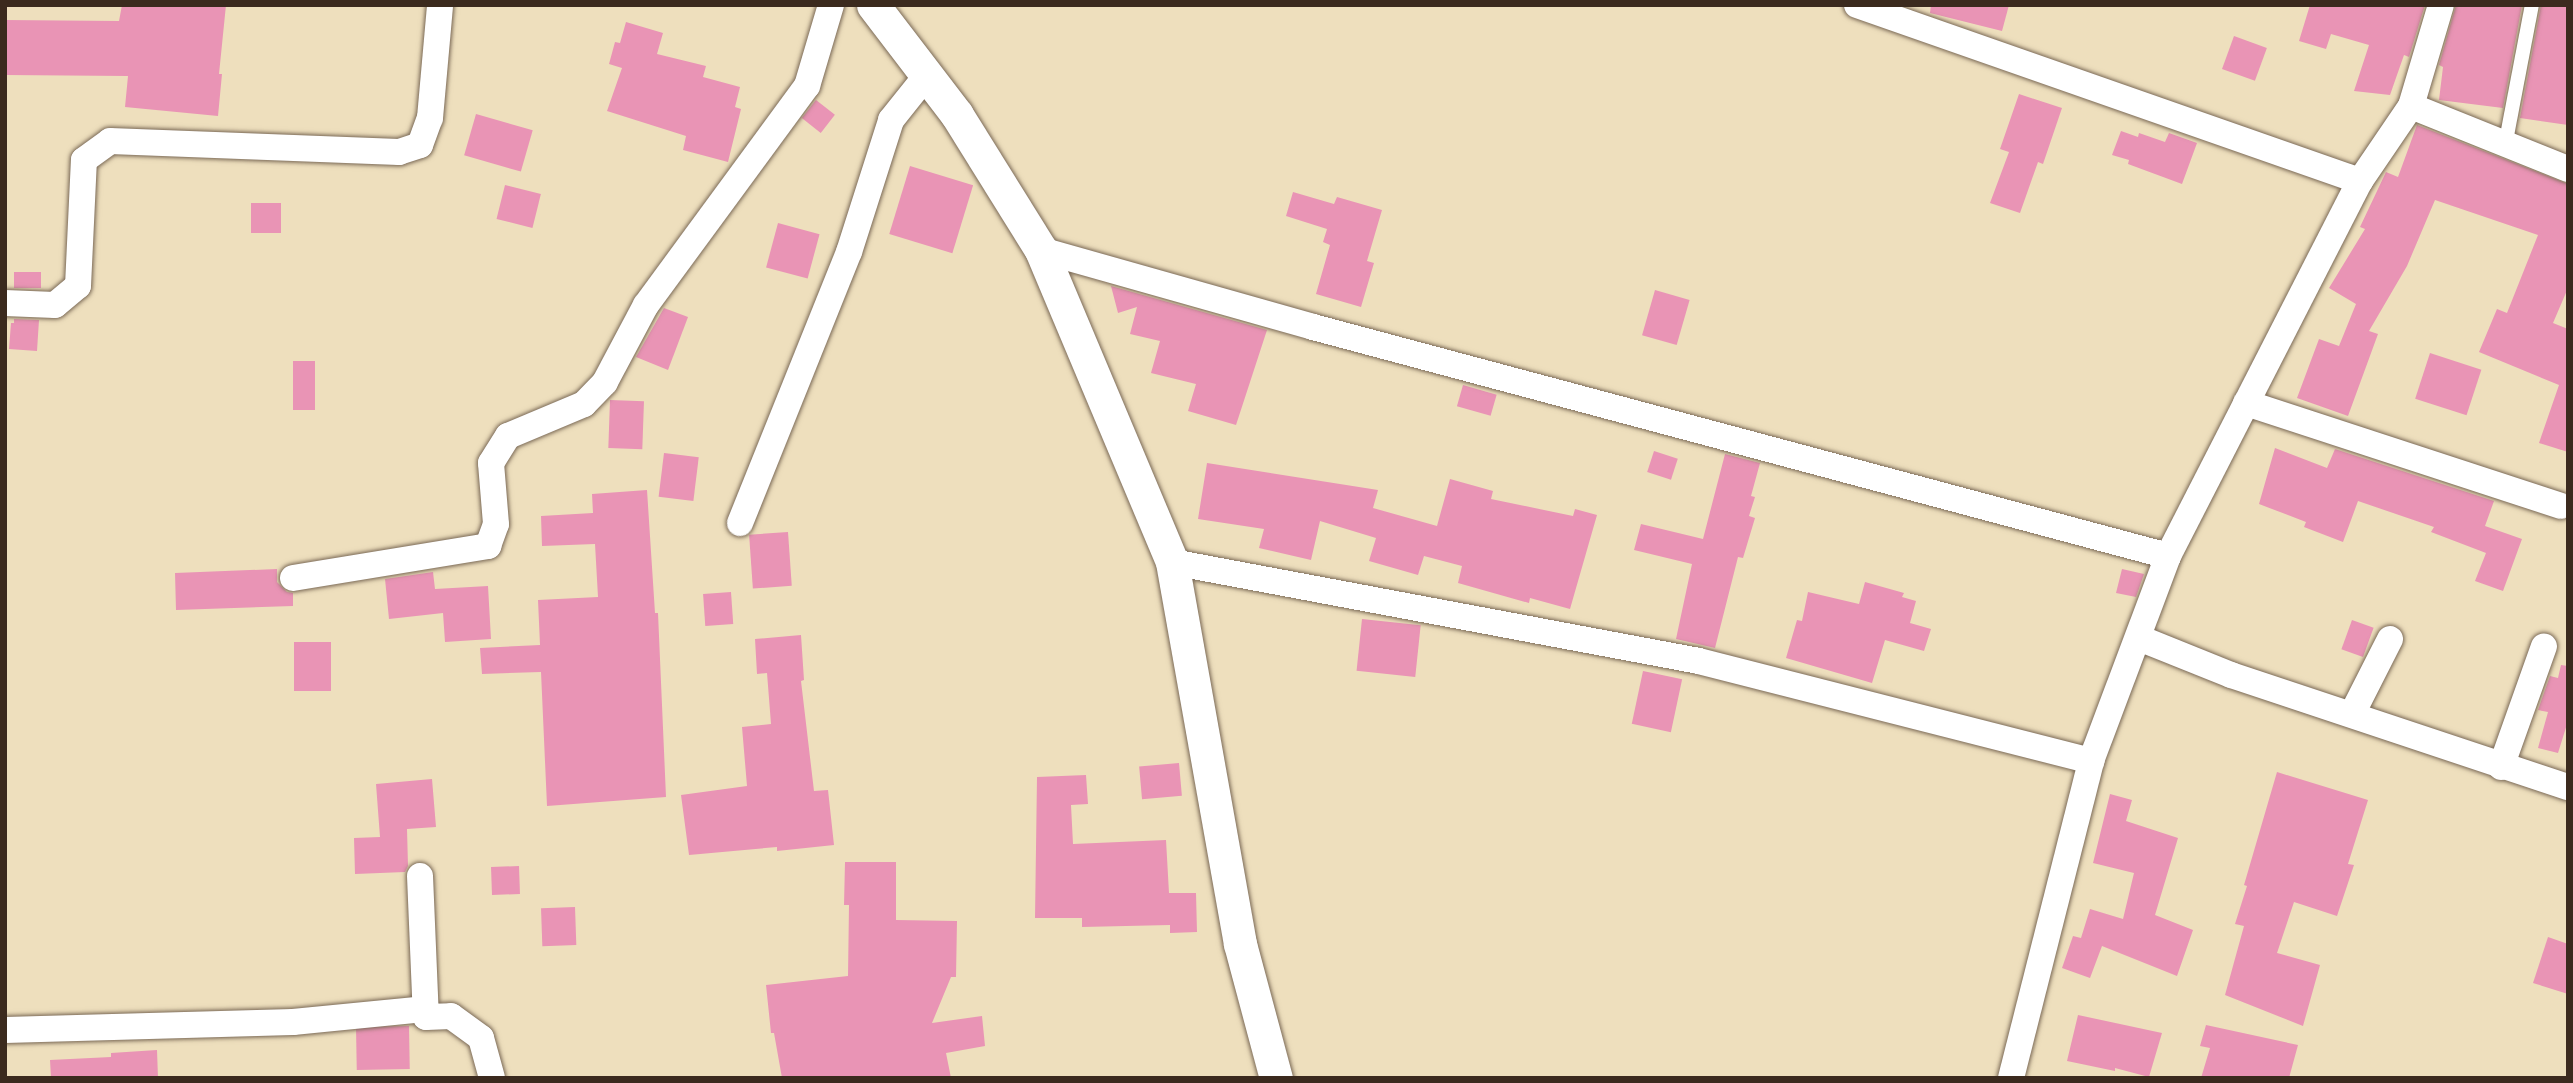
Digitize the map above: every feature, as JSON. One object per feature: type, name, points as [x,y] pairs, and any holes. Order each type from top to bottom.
[{"type":"street","points":[[5,303],[55,305],[78,286],[84,160],[110,141],[399,152],[421,145],[430,118],[440,5]]},
{"type":"street","points":[[293,578],[488,546],[496,524],[491,463],[508,436],[584,404],[605,382],[646,305],[807,86],[831,5]]},
{"type":"street","points":[[873,5],[957,115],[1041,250],[1172,562],[1240,944],[1276,1078]]},
{"type":"street","points":[[1857,5],[2361,181]]},
{"type":"street","points":[[2011,1078],[2091,761],[2168,556],[2361,181],[2411,106],[2441,5]]},
{"type":"street","points":[[740,523],[849,252],[891,120],[927,75]]},
{"type":"street","points":[[2411,106],[2505,146],[2568,169]]},
{"type":"street","points":[[1041,250],[1326,331],[2168,556]]},
{"type":"street","points":[[2245,403],[2561,506]]},
{"type":"street","points":[[1172,562],[1699,661],[2091,761]]},
{"type":"street","points":[[2139,638],[2231,676],[2352,714],[2568,788]]},
{"type":"street","points":[[2352,714],[2390,639]]},
{"type":"street","points":[[2501,767],[2544,646]]},
{"type":"street","points":[[420,876],[426,1017],[451,1016],[481,1038],[492,1078]]},
{"type":"street","points":[[5,1030],[293,1022],[426,1009]]},
{"type":"lane","points":[[2505,146],[2532,5]]},
{"type":"building","points":[[122,5],[226,5],[218,116],[125,107],[128,76],[5,75],[5,20],[119,21]]},
{"type":"building","points":[[1931,5],[2009,5],[2002,31],[1930,13]]},
{"type":"building","points":[[2310,5],[2425,5],[2409,57],[2404,55],[2390,95],[2354,91],[2369,45],[2331,34],[2326,49],[2299,41]]},
{"type":"building","points":[[2456,5],[2522,5],[2503,108],[2439,100],[2443,67],[2439,65]]},
{"type":"building","points":[[2541,5],[2568,5],[2568,125],[2520,118]]},
{"type":"building","points":[[626,22],[663,33],[657,54],[706,66],[703,77],[740,87],[735,107],[741,109],[728,162],[683,150],[686,136],[607,111],[622,68],[609,64],[615,42],[620,43]]},
{"type":"building","points":[[2234,36],[2267,48],[2255,81],[2222,69]]},
{"type":"building","points":[[2019,94],[2062,108],[2043,164],[2038,162],[2020,213],[1990,203],[2009,152],[2000,149]]},
{"type":"building","points":[[816,100],[835,115],[821,133],[802,118]]},
{"type":"building","points":[[476,114],[533,130],[521,172],[464,155]]},
{"type":"building","points":[[2417,125],[2568,184],[2568,288],[2553,323],[2568,329],[2568,452],[2539,443],[2559,385],[2479,352],[2497,309],[2507,313],[2538,235],[2435,200],[2407,266],[2369,331],[2378,334],[2348,416],[2297,398],[2319,339],[2339,346],[2356,304],[2329,288],[2365,229],[2360,227],[2386,172],[2398,177]]},
{"type":"building","points":[[2121,131],[2138,137],[2139,133],[2165,142],[2169,133],[2197,143],[2182,184],[2128,164],[2129,160],[2112,155]]},
{"type":"building","points":[[910,166],[973,185],[952,253],[889,234]]},
{"type":"building","points":[[505,185],[541,194],[532,228],[497,219]]},
{"type":"building","points":[[1293,192],[1334,204],[1337,197],[1382,210],[1367,261],[1374,263],[1361,307],[1316,294],[1330,245],[1323,242],[1327,229],[1286,216]]},
{"type":"building","points":[[251,203],[281,203],[281,233],[251,233]]},
{"type":"building","points":[[778,223],[820,234],[808,279],[766,267]]},
{"type":"building","points":[[14,272],[41,272],[41,288],[14,288]]},
{"type":"building","points":[[1111,286],[1267,330],[1236,425],[1188,411],[1196,384],[1151,373],[1160,341],[1130,334],[1137,307],[1118,313]]},
{"type":"building","points":[[1655,290],[1690,300],[1677,345],[1642,335]]},
{"type":"building","points":[[664,308],[688,317],[668,370],[636,357]]},
{"type":"building","points":[[14,319],[39,320],[37,351],[9,349],[11,323],[14,323]]},
{"type":"building","points":[[2430,353],[2481,370],[2467,415],[2415,399]]},
{"type":"building","points":[[293,361],[315,361],[315,410],[293,410]]},
{"type":"building","points":[[1463,385],[1497,395],[1491,416],[1457,406]]},
{"type":"building","points":[[610,400],[644,401],[642,449],[608,448]]},
{"type":"building","points":[[2275,448],[2327,468],[2335,449],[2494,501],[2485,526],[2522,539],[2503,591],[2475,581],[2486,553],[2431,532],[2434,527],[2358,501],[2343,542],[2304,527],[2306,522],[2259,504]]},
{"type":"building","points":[[1654,451],[1678,459],[1671,480],[1647,472]]},
{"type":"building","points":[[664,453],[699,457],[693,501],[659,497]]},
{"type":"building","points":[[1725,454],[1760,463],[1751,496],[1755,497],[1749,516],[1755,518],[1743,558],[1738,557],[1715,648],[1676,639],[1692,564],[1634,550],[1641,524],[1703,539]]},
{"type":"building","points":[[1207,463],[1378,490],[1373,508],[1437,526],[1450,479],[1493,491],[1491,499],[1573,516],[1575,509],[1597,515],[1570,609],[1530,598],[1529,603],[1458,583],[1462,566],[1424,556],[1418,575],[1369,561],[1376,538],[1320,521],[1311,560],[1259,548],[1264,529],[1198,519]]},
{"type":"building","points":[[647,490],[655,613],[658,613],[666,797],[547,806],[541,672],[482,674],[480,648],[540,645],[538,600],[598,597],[595,544],[542,546],[541,516],[593,513],[592,494]]},
{"type":"building","points":[[788,532],[792,586],[753,589],[749,535]]},
{"type":"building","points":[[277,569],[277,582],[287,592],[293,593],[293,606],[176,610],[175,573]]},
{"type":"building","points":[[2122,569],[2144,574],[2136,597],[2116,593]]},
{"type":"building","points":[[433,572],[435,589],[488,586],[491,639],[445,642],[443,613],[389,619],[385,579]]},
{"type":"building","points":[[1865,582],[1904,593],[1902,597],[1916,601],[1910,623],[1931,629],[1924,651],[1885,640],[1872,683],[1786,658],[1797,620],[1802,621],[1808,592],[1859,604]]},
{"type":"building","points":[[731,592],[733,624],[705,626],[703,594]]},
{"type":"building","points":[[1362,619],[1421,625],[1415,677],[1357,671]]},
{"type":"building","points":[[2352,620],[2374,628],[2363,657],[2341,649]]},
{"type":"building","points":[[801,635],[804,680],[801,681],[814,791],[828,790],[834,845],[689,855],[681,795],[747,786],[742,727],[771,724],[767,673],[757,674],[755,639]]},
{"type":"building","points":[[294,642],[331,642],[331,691],[294,691]]},
{"type":"building","points":[[2561,665],[2568,666],[2568,721],[2558,753],[2538,748],[2548,712],[2538,710],[2550,676],[2558,678]]},
{"type":"building","points":[[1643,671],[1682,679],[1671,732],[1632,724]]},
{"type":"building","points":[[1179,763],[1182,796],[1142,799],[1139,766]]},
{"type":"building","points":[[2277,772],[2368,800],[2348,864],[2354,865],[2337,916],[2294,902],[2277,953],[2320,965],[2303,1026],[2225,995],[2244,926],[2235,924],[2247,886],[2244,885]]},
{"type":"building","points":[[1086,775],[1088,804],[1071,805],[1073,844],[1166,840],[1169,893],[1196,893],[1197,932],[1170,933],[1170,925],[1082,927],[1082,918],[1035,918],[1037,777]]},
{"type":"building","points":[[432,779],[436,827],[407,829],[408,866],[405,872],[355,874],[354,838],[380,837],[376,784]]},
{"type":"building","points":[[2110,794],[2132,800],[2126,821],[2178,838],[2155,915],[2193,930],[2177,976],[2102,946],[2090,978],[2062,968],[2073,936],[2081,938],[2090,909],[2123,919],[2134,873],[2093,863]]},
{"type":"building","points":[[845,862],[896,862],[896,920],[957,921],[956,977],[951,977],[932,1023],[982,1016],[985,1046],[946,1053],[951,1078],[782,1078],[774,1033],[771,1033],[766,985],[848,976],[849,905],[844,905]]},
{"type":"building","points":[[519,866],[520,894],[492,895],[491,867]]},
{"type":"building","points":[[575,907],[576,945],[542,946],[541,908]]},
{"type":"building","points":[[2548,937],[2568,944],[2568,994],[2533,983]]},
{"type":"building","points":[[2078,1015],[2162,1033],[2149,1077],[2115,1068],[2115,1071],[2067,1061]]},
{"type":"building","points":[[2206,1025],[2298,1045],[2289,1078],[2201,1078],[2210,1048],[2200,1046]]},
{"type":"building","points":[[409,1026],[410,1069],[357,1070],[356,1027]]},
{"type":"building","points":[[157,1050],[158,1078],[51,1078],[50,1060],[111,1057],[111,1053]]}]
